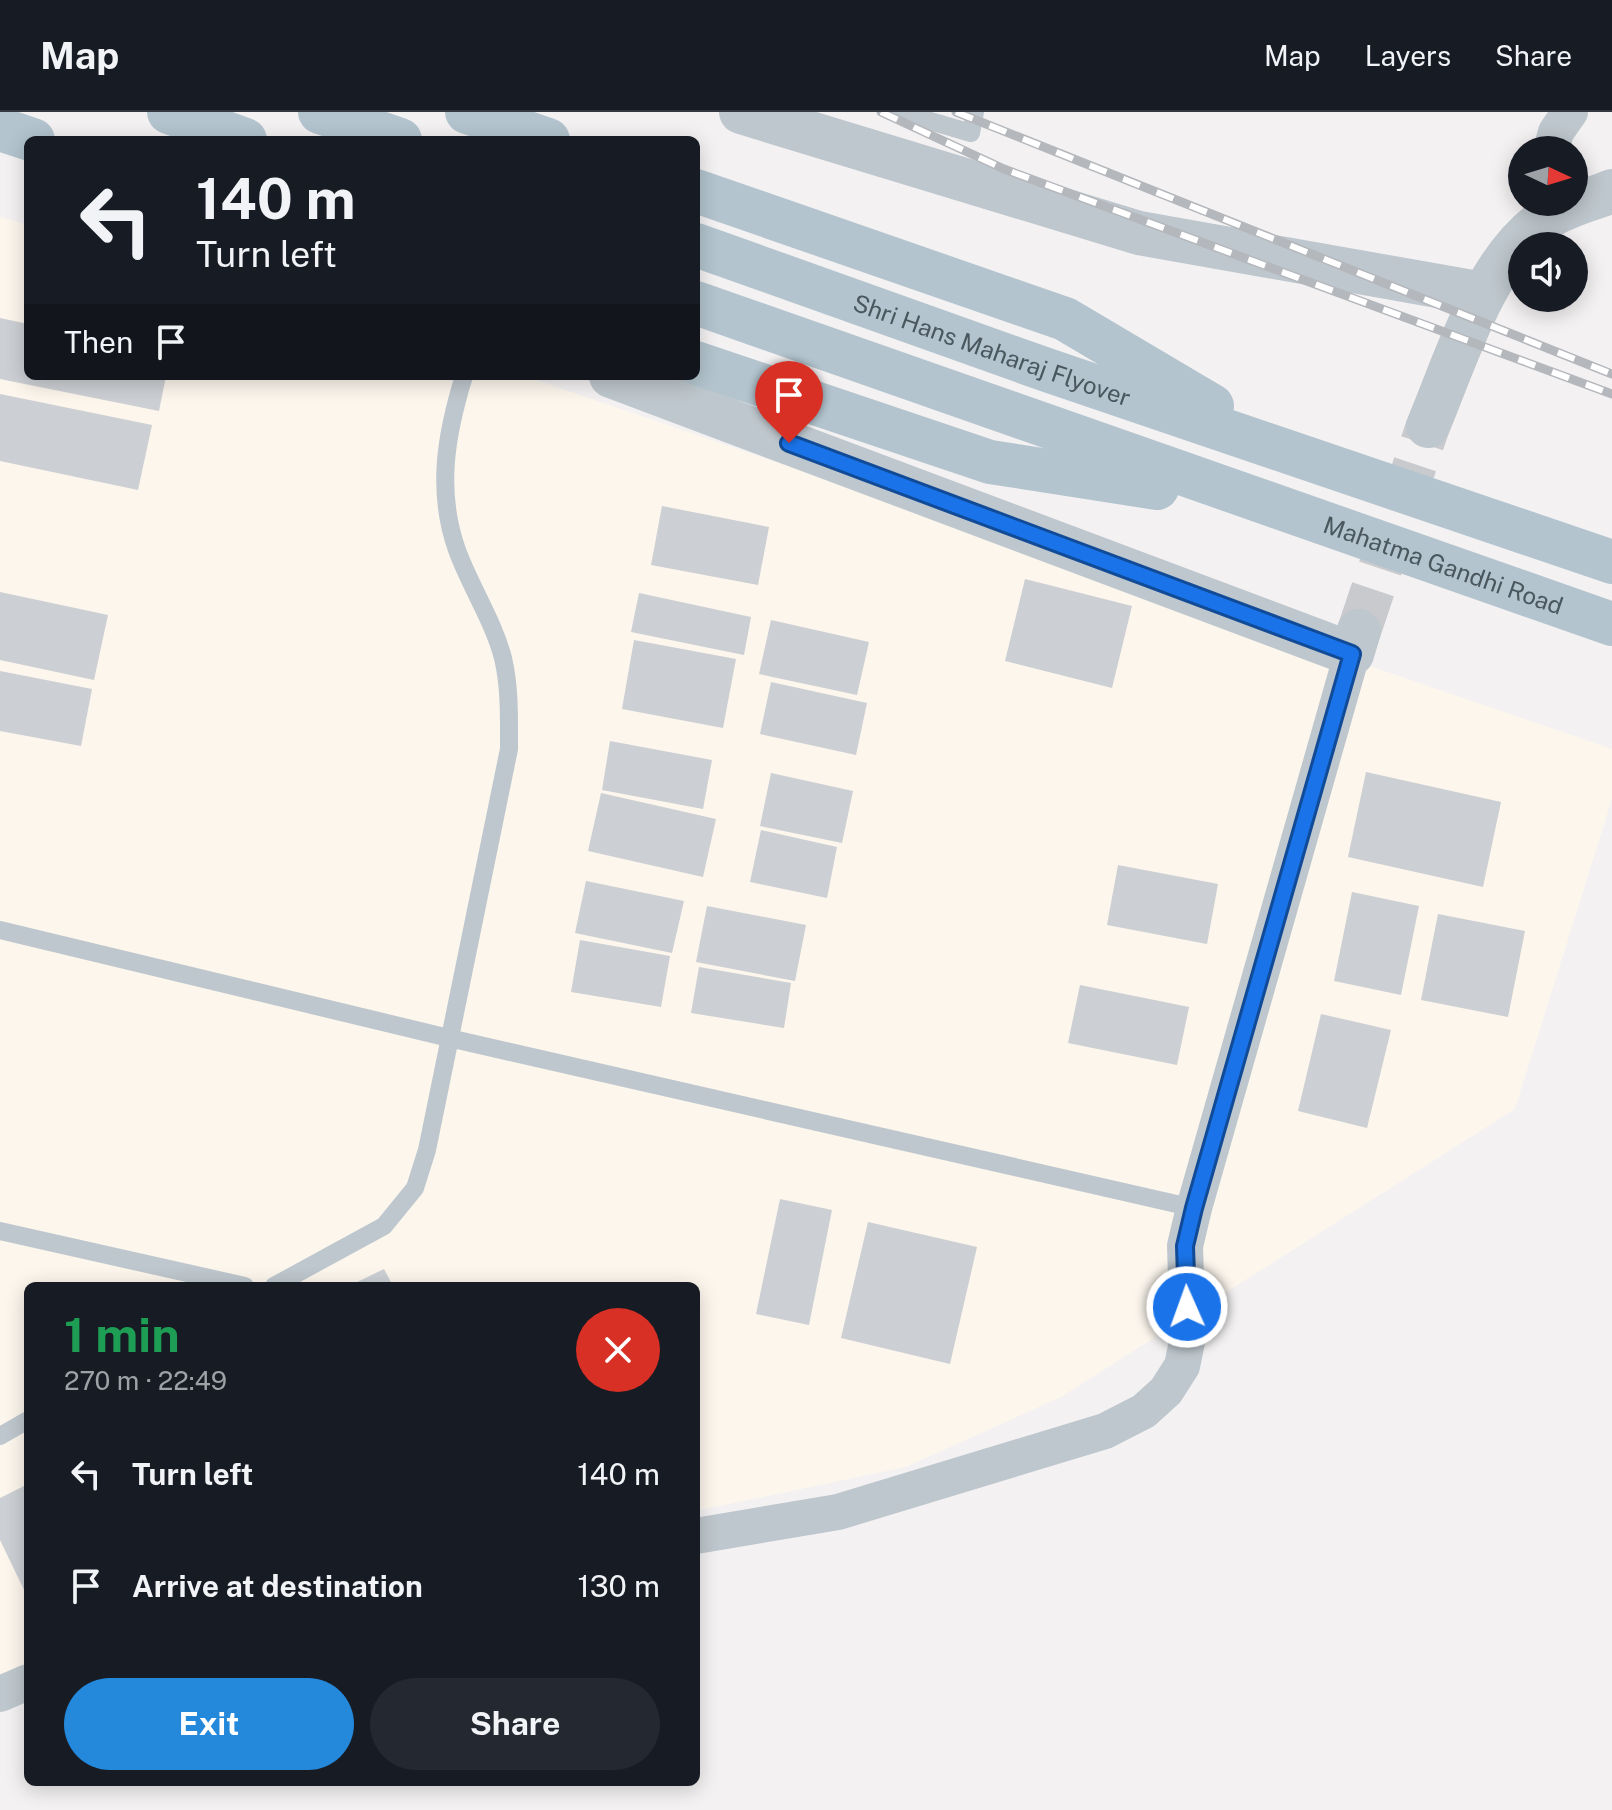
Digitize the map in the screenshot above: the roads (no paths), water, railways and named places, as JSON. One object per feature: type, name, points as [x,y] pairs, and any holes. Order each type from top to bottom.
[{"type":"main road","points":[[169,112],[234,136]]},
{"type":"main road","points":[[320,112],[389,136]]},
{"type":"main road","points":[[467,112],[536,136]]},
{"type":"main road","points":[[0,129],[24,137]]},
{"type":"main road","points":[[700,192],[1065,319],[1288,452],[1612,562]]},
{"type":"main road","name":"Shri Hans Maharaj Flyover","points":[[700,246],[1288,452]]},
{"type":"main road","points":[[700,304],[1026,422],[1274,506]]},
{"type":"main road","points":[[700,364],[990,462],[1274,506]]},
{"type":"main road","name":"Mahatma Gandhi Road","points":[[1274,506],[1612,624]]},
{"type":"street","points":[[741,112],[1139,233],[1483,294]]},
{"type":"street","points":[[1555,136],[1570,112]]},
{"type":"street","points":[[1588,198],[1612,191]]},
{"type":"street","points":[[1428,426],[1483,294],[1541,216]]},
{"type":"street","points":[[622,380],[1356,642],[1194,1208],[1185,1246],[1188,1337],[1182,1366],[1166,1391],[1144,1411],[1105,1431],[838,1512],[700,1535]]},
{"type":"street","points":[[0,1694],[24,1684]]},
{"type":"lane","points":[[900,112],[971,133],[975,112]]},
{"type":"lane","points":[[281,1282],[384,1226],[415,1188],[427,1150],[509,749],[509,697],[502,656],[456,548],[446,498],[443,459],[463,380]]},
{"type":"lane","points":[[0,930],[449,1038],[1194,1208]]},
{"type":"lane","points":[[0,1231],[227,1282]]},
{"type":"lane","points":[[0,1436],[24,1422]]},
{"type":"tunnel","points":[[1359,631],[1428,426]]},
{"type":"railway","points":[[881,112],[1004,169],[1612,394]]},
{"type":"railway","points":[[956,112],[1612,374]]}]
